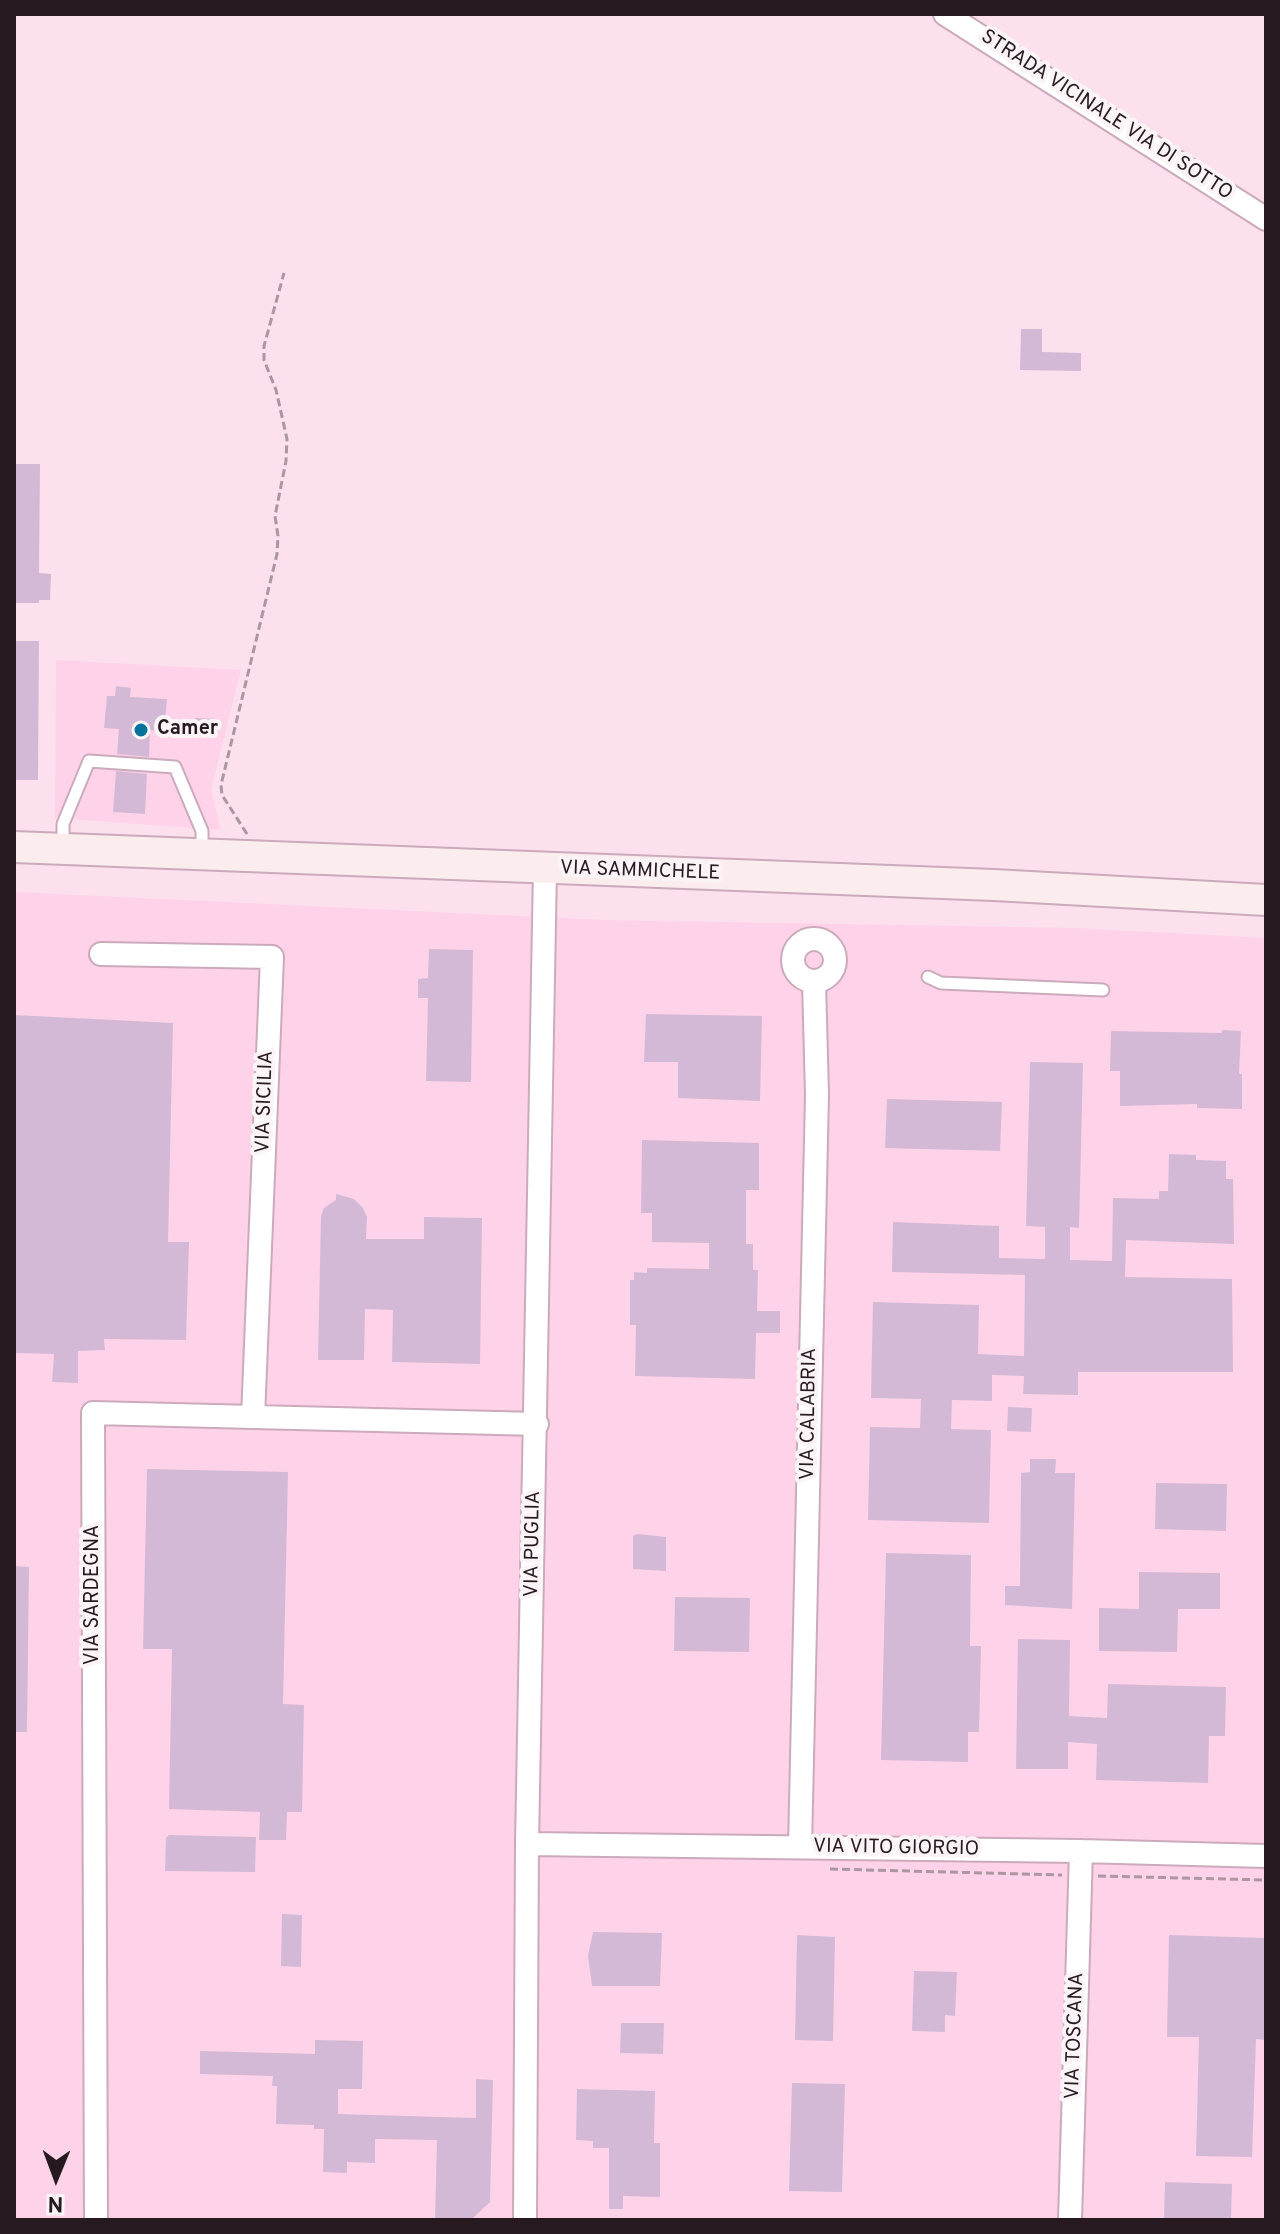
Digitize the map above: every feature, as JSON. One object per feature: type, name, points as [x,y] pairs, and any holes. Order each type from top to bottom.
[{"type":"main road","name":"VIA SAMMICHELE","points":[[14,847],[994,885],[1266,900]]},
{"type":"street","name":"STRADA VICINALE VIA DI SOTTO","points":[[945,14],[1266,219]]},
{"type":"street","name":"VIA PUGLIA","points":[[525,2220],[527,1844],[545,869]]},
{"type":"street","name":"VIA SICILIA","points":[[101,954],[272,957],[253,1417]]},
{"type":"street","name":"VIA CALABRIA","points":[[800,1847],[817,1095],[814,981]]},
{"type":"street","name":"VIA SARDEGNA","points":[[96,2220],[93,1413],[537,1424]]},
{"type":"street","name":"VIA VITO GIORGIO","points":[[527,1844],[1266,1856]]},
{"type":"street","name":"VIA TOSCANA","points":[[1070,2220],[1081,1851]]},
{"type":"lane","points":[[63,849],[63,824],[89,761],[175,767],[202,831],[202,855]]},
{"type":"lane","points":[[928,977],[941,983],[1103,990]]},
{"type":"path","points":[[251,857],[248,835],[226,803],[221,785],[277,554],[275,516],[287,439],[276,390],[264,360],[264,346],[284,273]]},
{"type":"path","points":[[826,1869],[1266,1880]]},
{"type":"shaded area","name":"Camer","points":[[56,660],[241,670],[211,790],[221,830],[55,818]]},
{"type":"shaded area","points":[[14,892],[605,920],[1075,928],[1266,938],[1266,2220],[14,2220]]},
{"type":"building","points":[[1021,329],[1042,329],[1042,352],[1081,353],[1081,371],[1020,370]]},
{"type":"building","points":[[14,464],[40,464],[39,573],[51,574],[50,600],[39,600],[39,603],[14,603]]},
{"type":"building","points":[[14,641],[39,641],[38,780],[14,780]]},
{"type":"building","points":[[116,686],[131,688],[130,697],[167,699],[164,732],[150,730],[149,757],[117,754],[119,729],[104,728],[107,696],[115,696]]},
{"type":"building","points":[[195,718],[219,719],[218,734],[194,733]]},
{"type":"building","points":[[116,771],[147,774],[145,814],[113,812]]},
{"type":"building","points":[[429,949],[473,950],[471,1082],[426,1081],[428,998],[418,998],[418,979],[428,978]]},
{"type":"building","points":[[646,1014],[762,1016],[760,1101],[678,1098],[678,1062],[644,1062]]},
{"type":"building","points":[[14,1015],[173,1023],[168,1242],[189,1242],[186,1340],[104,1339],[105,1350],[78,1351],[78,1383],[52,1382],[54,1354],[14,1353]]},
{"type":"building","points":[[1222,1030],[1241,1031],[1239,1074],[1242,1074],[1242,1109],[1197,1108],[1197,1104],[1120,1106],[1120,1071],[1110,1071],[1111,1031],[1222,1033]]},
{"type":"building","points":[[1030,1062],[1083,1063],[1079,1228],[1070,1227],[1070,1260],[1112,1261],[1113,1198],[1159,1199],[1159,1191],[1168,1191],[1169,1154],[1196,1155],[1196,1160],[1226,1161],[1226,1179],[1233,1179],[1234,1244],[1126,1240],[1125,1277],[1232,1279],[1233,1372],[1078,1372],[1078,1395],[1023,1394],[1024,1376],[992,1375],[992,1401],[952,1400],[951,1429],[991,1430],[989,1523],[868,1520],[870,1427],[920,1428],[921,1399],[871,1398],[873,1302],[979,1305],[978,1354],[1024,1356],[1025,1275],[892,1272],[893,1222],[999,1226],[999,1258],[1045,1259],[1045,1227],[1026,1226]]},
{"type":"building","points":[[887,1099],[1002,1102],[1000,1151],[885,1148]]},
{"type":"building","points":[[642,1140],[759,1143],[759,1190],[746,1190],[746,1244],[753,1244],[753,1270],[758,1270],[757,1311],[780,1311],[780,1333],[756,1333],[755,1379],[635,1376],[636,1325],[630,1325],[630,1280],[634,1280],[634,1272],[647,1273],[647,1268],[709,1269],[709,1243],[652,1242],[652,1213],[641,1213]]},
{"type":"building","points":[[336,1194],[354,1199],[363,1208],[367,1217],[366,1239],[424,1239],[424,1217],[482,1218],[480,1364],[392,1362],[393,1310],[365,1309],[364,1360],[318,1360],[321,1216],[324,1208],[336,1200]]},
{"type":"building","points":[[1008,1407],[1032,1408],[1031,1432],[1007,1431]]},
{"type":"building","points":[[1030,1459],[1056,1459],[1055,1473],[1075,1473],[1072,1609],[1005,1605],[1005,1586],[1020,1586],[1021,1473],[1030,1472]]},
{"type":"building","points":[[147,1469],[288,1472],[283,1704],[304,1705],[302,1812],[287,1812],[286,1840],[259,1840],[260,1812],[169,1809],[172,1649],[143,1649]]},
{"type":"building","points":[[1156,1483],[1227,1484],[1226,1531],[1155,1529]]},
{"type":"building","points":[[633,1536],[666,1537],[666,1571],[633,1569]]},
{"type":"building","points":[[886,1553],[971,1555],[970,1646],[981,1646],[979,1732],[968,1732],[968,1762],[881,1760]]},
{"type":"building","points":[[14,1566],[29,1567],[27,1732],[14,1732]]},
{"type":"building","points":[[1139,1572],[1220,1573],[1220,1609],[1178,1609],[1177,1652],[1099,1651],[1099,1608],[1139,1609]]},
{"type":"building","points":[[675,1597],[750,1598],[749,1652],[674,1651]]},
{"type":"building","points":[[1018,1639],[1070,1640],[1069,1716],[1107,1718],[1108,1684],[1226,1687],[1225,1736],[1209,1736],[1208,1783],[1096,1780],[1097,1744],[1068,1742],[1068,1769],[1016,1769]]},
{"type":"building","points":[[169,1835],[256,1837],[255,1872],[165,1871],[166,1838]]},
{"type":"building","points":[[282,1914],[302,1915],[301,1967],[281,1966]]},
{"type":"building","points":[[593,1932],[662,1933],[660,1986],[592,1986],[588,1956]]},
{"type":"building","points":[[797,1935],[835,1937],[833,2041],[795,2040]]},
{"type":"building","points":[[1169,1935],[1266,1938],[1266,2040],[1256,2039],[1252,2157],[1196,2156],[1199,2037],[1167,2037]]},
{"type":"building","points":[[914,1971],[957,1972],[955,2016],[945,2015],[945,2032],[912,2031]]},
{"type":"building","points":[[621,2023],[664,2023],[663,2054],[620,2053]]},
{"type":"building","points":[[315,2040],[363,2041],[362,2089],[338,2089],[338,2114],[476,2118],[476,2079],[493,2080],[490,2202],[471,2220],[435,2220],[437,2140],[375,2139],[375,2163],[347,2162],[347,2173],[323,2172],[324,2129],[314,2129],[314,2125],[276,2124],[277,2086],[272,2086],[273,2076],[200,2074],[200,2051],[315,2054]]},
{"type":"building","points":[[792,2083],[845,2084],[842,2192],[789,2191]]},
{"type":"building","points":[[577,2089],[655,2091],[654,2143],[660,2143],[660,2197],[623,2196],[623,2209],[609,2209],[609,2148],[593,2148],[593,2141],[576,2140]]},
{"type":"building","points":[[1165,2182],[1232,2184],[1231,2220],[1164,2220]]},
{"type":"place","name":"Camer","points":[[141,730]]}]
